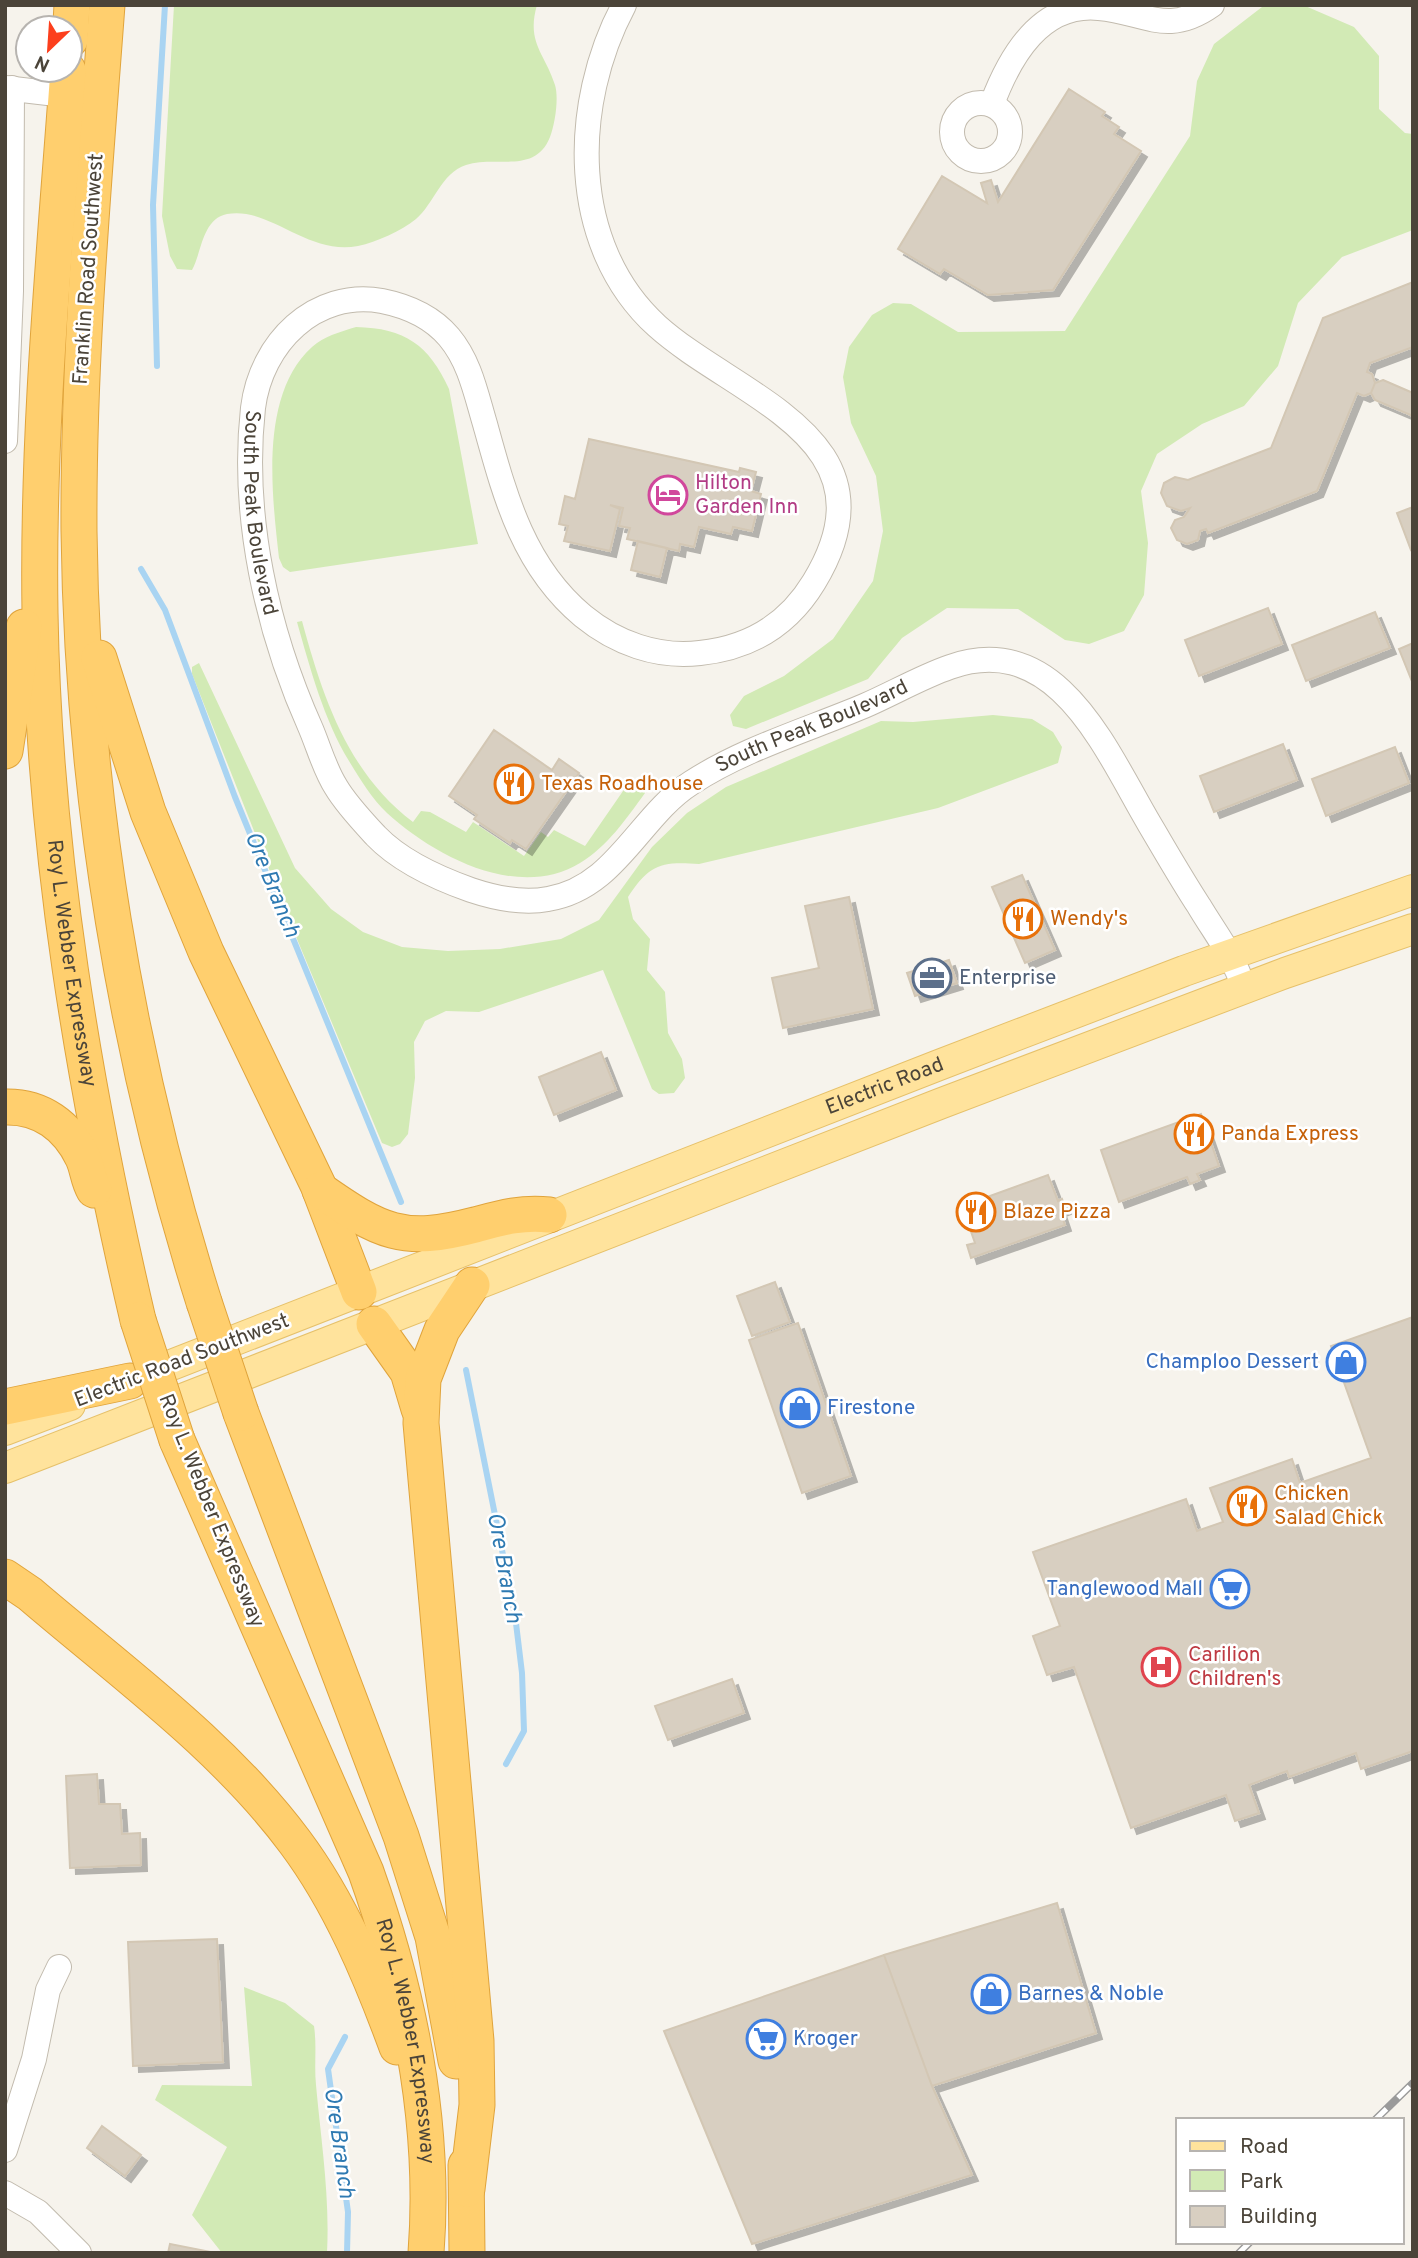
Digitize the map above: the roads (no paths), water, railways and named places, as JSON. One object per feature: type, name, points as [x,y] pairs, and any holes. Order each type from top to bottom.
[{"type":"highway","name":"Franklin Road Southwest","points":[[79,534],[81,387],[107,5]]},
{"type":"highway","name":"Franklin Road Southwest","points":[[41,499],[67,84]]},
{"type":"highway","points":[[5,751],[41,499]]},
{"type":"highway","name":"Roy L. Webber Expressway","points":[[41,499],[40,613],[51,815],[76,993],[117,1230],[138,1320],[177,1440],[366,1872],[403,1993],[424,2119],[428,2184],[426,2253]]},
{"type":"highway","points":[[79,534],[100,666],[148,812],[206,952],[320,1190],[359,1292]]},
{"type":"highway","name":"Roy L. Webber Expressway","points":[[79,534],[88,706],[119,950],[139,1053],[176,1207],[204,1302],[241,1413],[401,1836],[433,1937],[458,2079],[467,2189],[467,2253]]},
{"type":"highway","points":[[5,1107],[36,1111],[61,1126],[83,1159],[90,1182],[117,1230]]},
{"type":"highway","points":[[320,1190],[354,1214],[406,1234],[436,1235],[525,1212],[549,1215]]},
{"type":"highway","points":[[467,2189],[477,2105],[476,2041],[421,1423],[423,1379],[442,1330],[472,1285]]},
{"type":"highway","points":[[374,1324],[408,1372],[421,1423]]},
{"type":"highway","points":[[5,1407],[130,1381]]},
{"type":"highway","points":[[5,1577],[30,1594],[195,1735],[237,1774],[283,1826],[325,1888],[361,1958],[424,2119]]},
{"type":"main road","name":"Electric Road","points":[[359,1292],[549,1215],[1232,954],[1413,890]]},
{"type":"main road","name":"Electric Road","points":[[472,1285],[1244,988],[1413,929]]},
{"type":"main road","points":[[5,1468],[472,1285]]},
{"type":"main road","points":[[359,1292],[374,1324]]},
{"type":"main road","name":"Electric Road Southwest","points":[[5,1430],[359,1292]]},
{"type":"street","name":"South Peak Boulevard","points":[[624,5],[605,40],[591,93],[586,154],[590,196],[599,237],[620,281],[653,323],[764,399],[797,425],[824,455],[838,491],[836,527],[823,568],[801,604],[771,630],[732,649],[687,655],[645,650],[604,633],[566,601],[537,566],[516,527],[468,367],[446,332],[409,307],[368,299],[326,304],[293,326],[268,356],[254,398],[252,514],[267,600],[295,694],[336,788],[381,841],[436,878],[498,899],[549,900],[591,883],[629,849],[654,816],[685,786],[731,761],[904,690],[952,666],[989,660],[1023,664],[1056,684],[1088,720],[1205,917],[1232,954],[1244,988]]},
{"type":"street","points":[[992,104],[1026,40],[1051,18],[1073,10],[1098,8],[1153,22],[1178,22],[1212,5]]},
{"type":"street","points":[[5,440],[11,291],[8,88],[55,84]]},
{"type":"street","points":[[69,84],[100,99]]},
{"type":"street","points":[[5,2150],[34,2059],[48,1990],[59,1967]]},
{"type":"street","points":[[5,2193],[37,2212],[79,2253]]},
{"type":"waterway","points":[[157,366],[153,205],[165,5]]},
{"type":"waterway","name":"Ore Branch","points":[[141,569],[165,610],[235,797],[401,1202]]},
{"type":"waterway","name":"Ore Branch","points":[[466,1370],[515,1615],[522,1673],[524,1731],[506,1764]]},
{"type":"waterway","name":"Ore Branch","points":[[345,2037],[328,2069],[348,2212],[347,2253]]},
{"type":"railway","points":[[1377,2118],[1413,2083]]},
{"type":"railway","points":[[1239,2253],[1248,2244]]},
{"type":"place","name":"Hilton Garden Inn","points":[[668,495]]},
{"type":"place","name":"Texas Roadhouse","points":[[514,784]]},
{"type":"place","name":"Wendy's","points":[[1023,919]]},
{"type":"place","name":"Enterprise","points":[[932,978]]},
{"type":"place","name":"Panda Express","points":[[1194,1134]]},
{"type":"place","name":"Blaze Pizza","points":[[976,1212]]},
{"type":"place","name":"Champloo Dessert","points":[[1346,1362]]},
{"type":"place","name":"Firestone","points":[[800,1408]]},
{"type":"place","name":"Chicken Salad Chick","points":[[1247,1506]]},
{"type":"place","name":"Tanglewood Mall","points":[[1230,1589]]},
{"type":"place","name":"Carilion Children's","points":[[1161,1667]]},
{"type":"place","name":"Barnes & Noble","points":[[991,1994]]},
{"type":"place","name":"Kroger","points":[[766,2039]]}]
